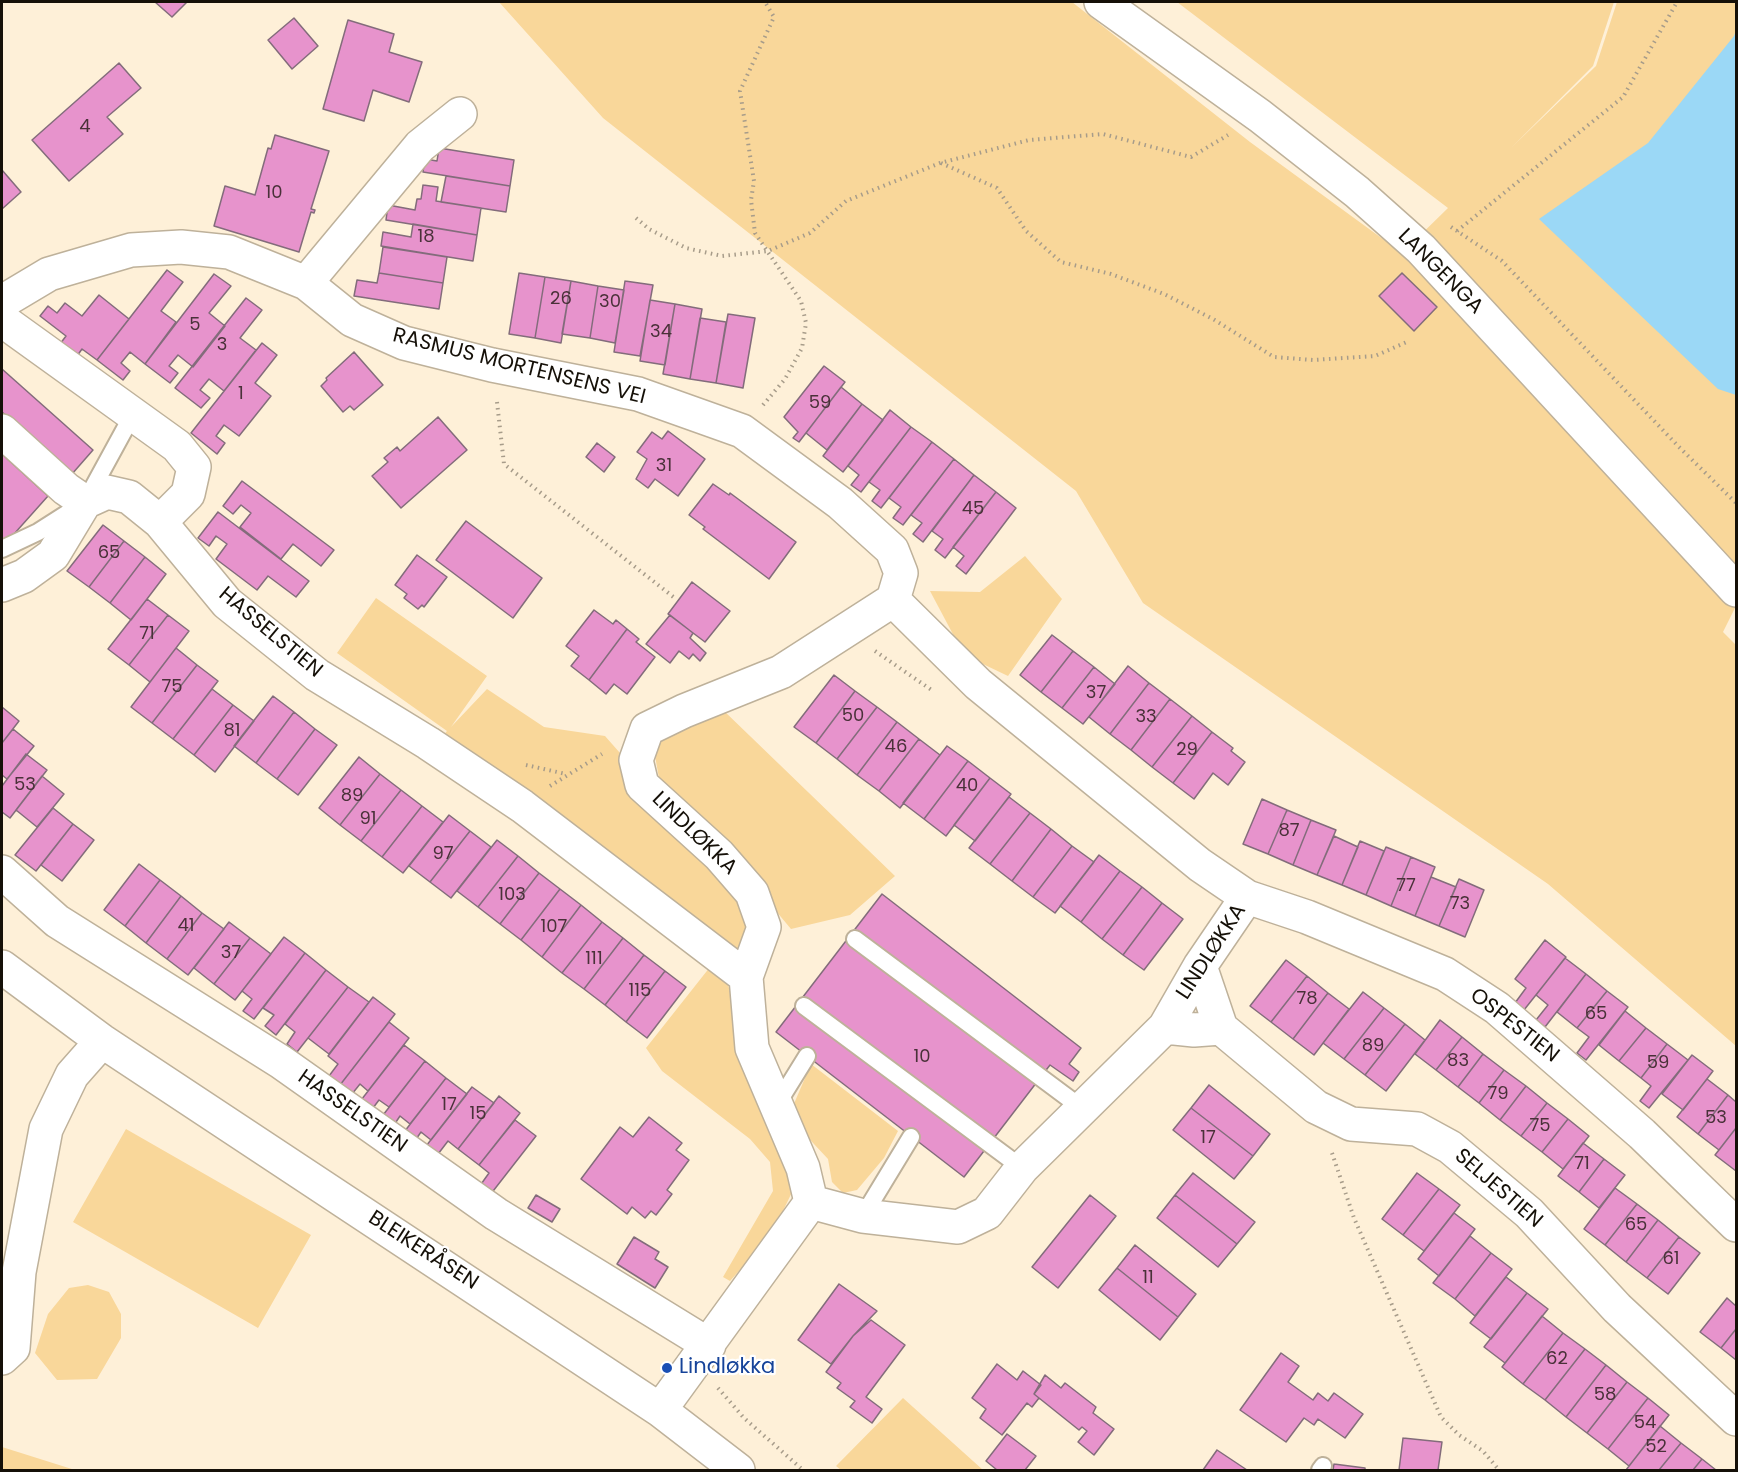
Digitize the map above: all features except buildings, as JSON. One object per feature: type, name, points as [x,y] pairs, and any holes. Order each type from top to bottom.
[{"type":"street","name":"LANGENGA","points":[[1101,2],[1260,116],[1357,192],[1420,249],[1737,590]]},
{"type":"street","points":[[306,284],[420,146],[460,114]]},
{"type":"street","name":"RASMUS MORTENSENS VEI","points":[[2,302],[49,274],[120,253],[181,247],[229,252],[306,284],[352,320],[404,343],[492,365],[638,394],[742,431]]},
{"type":"street","points":[[2,320],[177,446],[194,467],[188,494],[160,522]]},
{"type":"street","points":[[2,431],[66,489],[85,502],[53,555],[24,576],[2,585]]},
{"type":"street","points":[[647,729],[684,711],[781,672],[893,600],[901,573],[892,550],[840,502],[742,431]]},
{"type":"street","name":"HASSELSTIEN","points":[[85,502],[107,492],[129,496],[160,522],[227,603],[317,675],[428,743],[522,806],[746,977]]},
{"type":"street","name":"LINDLØKKA","points":[[647,729],[636,760],[642,785],[718,855],[752,893],[764,927],[746,977],[752,1048],[803,1168],[811,1202],[863,1216],[958,1227],[987,1213],[1022,1168],[1165,1027],[1200,966],[1247,897],[1200,865],[978,684],[893,600]]},
{"type":"street","name":"HASSELSTIEN","points":[[2,872],[57,921],[282,1062],[496,1214],[709,1345]]},
{"type":"street","name":"OSPESTIEN","points":[[1247,897],[1307,917],[1445,974],[1497,1008],[1642,1134],[1737,1225]]},
{"type":"street","points":[[1165,1027],[1194,1030],[1221,1028],[1200,966]]},
{"type":"street","name":"BLEIKERÅSEN","points":[[2,967],[102,1041],[660,1410],[738,1470]]},
{"type":"street","name":"SELJESTIEN","points":[[1221,1028],[1316,1107],[1351,1124],[1417,1129],[1450,1147],[1529,1213],[1617,1308],[1737,1419]]},
{"type":"street","points":[[2,1358],[13,1348],[10,1267],[45,1129],[72,1075],[102,1041]]},
{"type":"street","points":[[660,1410],[811,1202]]},
{"type":"lane","points":[[2,549],[38,532],[85,502],[133,414]]},
{"type":"lane","points":[[855,939],[1083,1109]]},
{"type":"lane","points":[[804,1006],[1022,1168]]},
{"type":"lane","points":[[776,1106],[807,1056]]},
{"type":"lane","points":[[863,1216],[911,1137]]},
{"type":"path","points":[[742,431],[785,379],[802,348],[806,323],[801,300],[755,233],[751,200],[754,181],[740,91],[774,17],[765,2]]},
{"type":"path","points":[[1677,2],[1623,97],[1456,231],[1503,261],[1678,446],[1737,503]]},
{"type":"path","points":[[636,218],[649,229],[686,248],[722,256],[768,252],[810,233],[846,201],[940,162],[1029,140],[1103,134],[1191,157],[1260,116]]},
{"type":"path","points":[[940,162],[996,188],[1026,231],[1061,262],[1111,274],[1164,294],[1213,319],[1274,357],[1313,360],[1375,356],[1409,341]]},
{"type":"path","points":[[492,365],[504,464],[676,599]]},
{"type":"path","points":[[522,806],[567,774],[647,729]]},
{"type":"path","points":[[1316,1107],[1354,1218],[1441,1417],[1459,1435],[1483,1451],[1499,1470]]},
{"type":"shaded area","points":[[499,2],[1072,2],[1250,142],[1402,253],[1448,208],[1177,2],[1614,2],[1593,66],[1512,147],[1596,66],[1617,2],[1736,2],[1736,606],[1723,632],[1736,645],[1736,1046],[1548,884],[1143,603],[1076,491],[603,118]]},
{"type":"shaded area","points":[[1025,556],[1062,599],[1008,676],[964,655],[930,591],[980,592]]},
{"type":"shaded area","points":[[376,598],[487,676],[451,727],[487,689],[544,727],[605,736],[620,753],[621,770],[628,783],[739,893],[751,913],[748,945],[737,952],[441,738],[447,731],[337,653]]},
{"type":"shaded area","points":[[722,709],[895,876],[850,915],[791,929],[726,851],[677,805],[659,778],[655,756],[660,736]]},
{"type":"shaded area","points":[[710,967],[728,985],[793,1190],[772,1234],[730,1281],[723,1277],[773,1191],[770,1162],[750,1139],[662,1071],[646,1048]]},
{"type":"shaded area","points":[[811,1064],[898,1131],[884,1158],[857,1190],[843,1193],[832,1182],[828,1159],[799,1128],[793,1106]]},
{"type":"shaded area","points":[[126,1129],[311,1235],[258,1328],[73,1222]]},
{"type":"shaded area","points":[[88,1285],[109,1292],[121,1314],[121,1338],[97,1379],[57,1380],[35,1353],[48,1314],[69,1288]]},
{"type":"shaded area","points":[[903,1398],[983,1470],[841,1470],[836,1466]]},
{"type":"shaded area","points":[[2,1447],[75,1470],[2,1470]]},
{"type":"water","points":[[1736,30],[1736,395],[1718,389],[1539,219],[1648,143],[1734,36]]},
{"type":"place","name":"Lindløkka","points":[[667,1368]]}]
